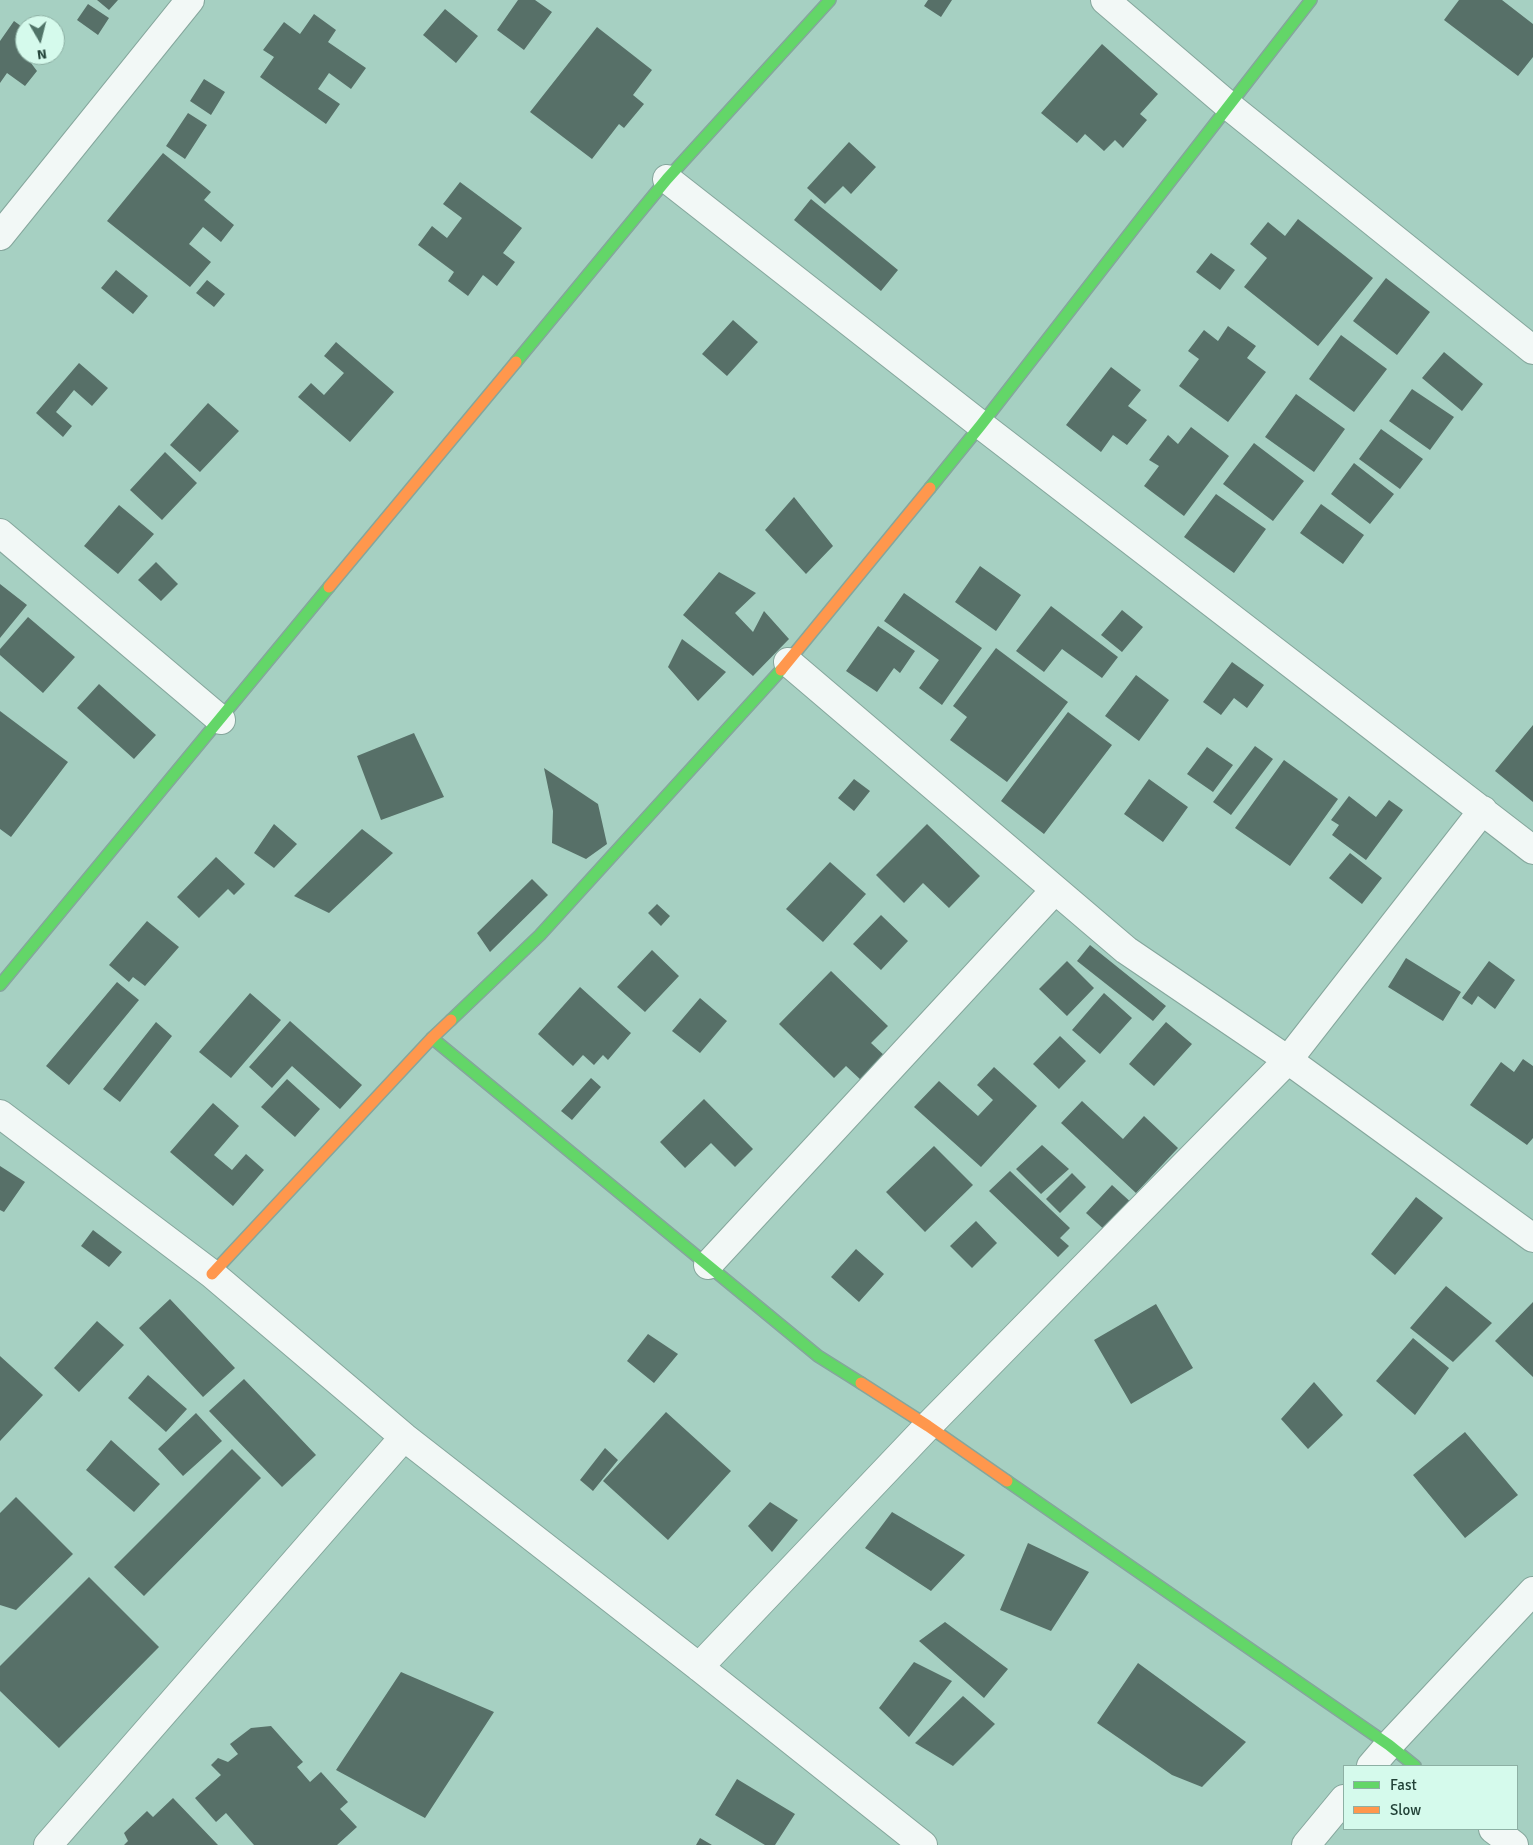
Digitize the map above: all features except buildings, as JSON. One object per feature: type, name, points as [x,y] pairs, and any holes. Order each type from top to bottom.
[{"type":"street","points":[[0,236],[190,0]]},
{"type":"street","points":[[0,986],[667,179],[830,0]]},
{"type":"street","points":[[1106,0],[1229,106],[1533,350]]},
{"type":"street","points":[[212,1274],[432,1038],[540,936],[788,662],[981,425],[1311,0]]},
{"type":"street","points":[[667,179],[981,425],[1533,850]]},
{"type":"street","points":[[0,533],[221,720]]},
{"type":"street","points":[[788,662],[1126,950],[1288,1060],[1533,1238]]},
{"type":"street","points":[[699,1667],[928,1426],[1288,1060],[1482,810]]},
{"type":"street","points":[[708,1265],[1055,890]]},
{"type":"street","points":[[432,1038],[818,1356],[928,1426],[1414,1765]]},
{"type":"street","points":[[0,1114],[212,1274],[404,1438],[699,1667],[923,1845]]},
{"type":"street","points":[[48,1845],[404,1438]]},
{"type":"street","points":[[1372,1765],[1533,1591]]},
{"type":"street","points":[[1306,1845],[1343,1800]]},
{"type":"street","points":[[1494,1830],[1514,1845]]},
{"type":"traffic: fast","points":[[516,362],[667,179],[830,0]]},
{"type":"traffic: fast","points":[[930,488],[1311,0]]},
{"type":"traffic: fast","points":[[0,985],[329,587]]},
{"type":"traffic: fast","points":[[451,1020],[540,935],[781,670]]},
{"type":"traffic: fast","points":[[432,1038],[818,1356],[861,1383]]},
{"type":"traffic: fast","points":[[1007,1481],[1389,1745],[1414,1765]]},
{"type":"traffic: slow","points":[[329,587],[516,362]]},
{"type":"traffic: slow","points":[[781,670],[930,488]]},
{"type":"traffic: slow","points":[[212,1274],[432,1038],[451,1020]]},
{"type":"traffic: slow","points":[[861,1383],[928,1426],[1007,1481]]}]
